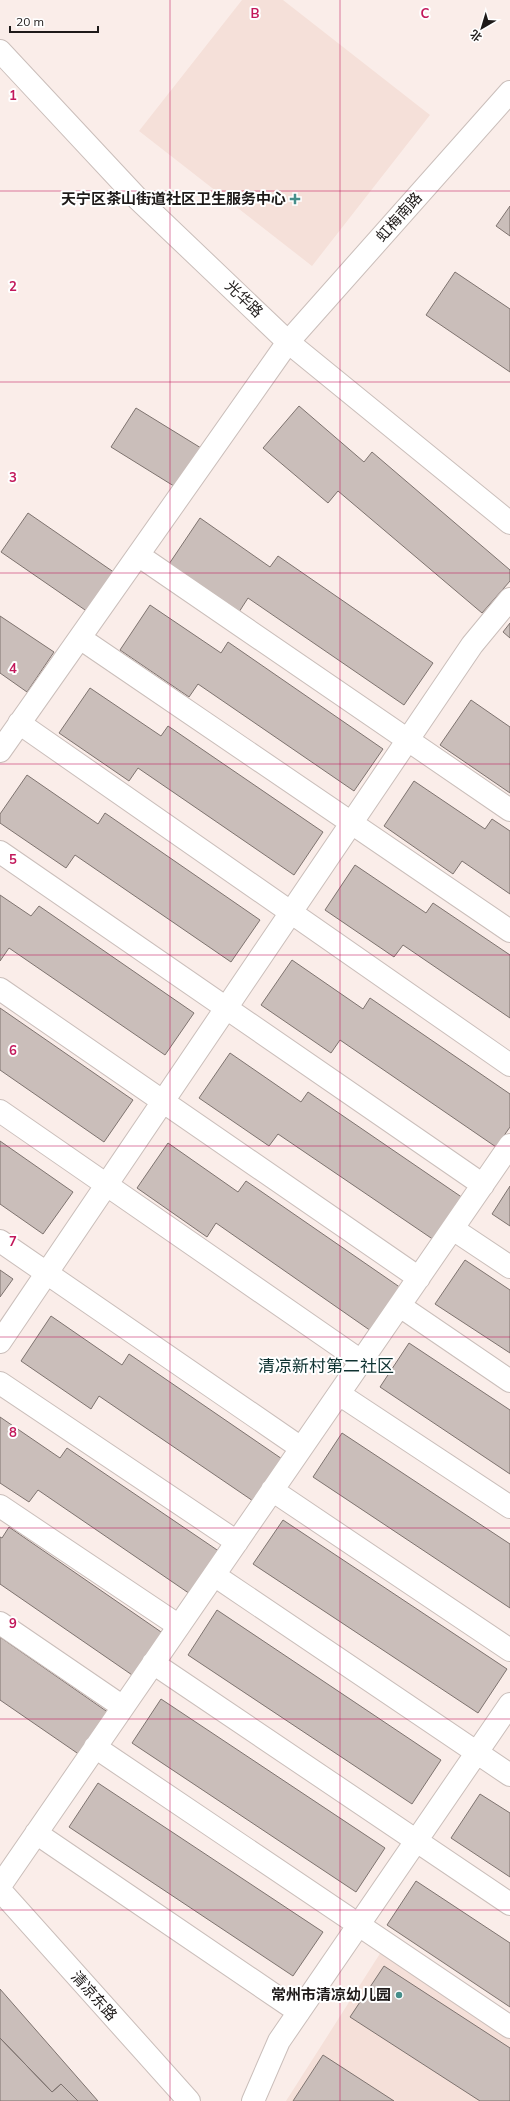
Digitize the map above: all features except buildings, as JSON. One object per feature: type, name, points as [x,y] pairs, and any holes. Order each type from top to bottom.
[{"type":"street","name":"光华路","points":[[0,51],[138,199],[288,342],[510,523]]},
{"type":"street","name":"虹梅南路","points":[[0,751],[288,342],[510,92]]},
{"type":"street","points":[[138,555],[510,810]]},
{"type":"street","points":[[0,1342],[472,645],[510,599]]},
{"type":"street","points":[[80,638],[510,931]]},
{"type":"street","points":[[19,723],[510,1065]]},
{"type":"street","points":[[0,852],[483,1185]]},
{"type":"street","points":[[0,989],[419,1278]]},
{"type":"street","points":[[0,1111],[361,1361]]},
{"type":"street","points":[[0,1886],[510,1145]]},
{"type":"street","points":[[452,1229],[510,1267]]},
{"type":"street","points":[[0,1241],[301,1448]]},
{"type":"street","points":[[400,1306],[510,1380]]},
{"type":"street","points":[[0,1383],[237,1542]]},
{"type":"street","points":[[339,1394],[510,1507]]},
{"type":"street","points":[[272,1490],[510,1650]]},
{"type":"street","points":[[0,1506],[178,1626]]},
{"type":"street","points":[[214,1575],[510,1775]]},
{"type":"street","points":[[0,1623],[123,1707]]},
{"type":"street","points":[[153,1663],[510,1904]]},
{"type":"street","points":[[253,2101],[279,2041],[510,1704]]},
{"type":"street","points":[[95,1747],[510,2027]]},
{"type":"street","points":[[36,1833],[299,2012]]},
{"type":"street","name":"清凉东路","points":[[0,1890],[189,2101]]},
{"type":"shaded area","name":"天宁区茶山街道社区卫生服务中心","points":[[242,0],[283,0],[430,115],[312,266],[139,131]]},
{"type":"shaded area","name":"常州市清凉幼儿园","points":[[381,1952],[510,2038],[510,2101],[286,2101]]},
{"type":"place","name":"天宁区茶山街道社区卫生服务中心","points":[[295,199]]},
{"type":"place","name":"常州市清凉幼儿园","points":[[399,1995]]},
{"type":"district","name":"清凉新村第二社区","points":[[326,1366]]}]
